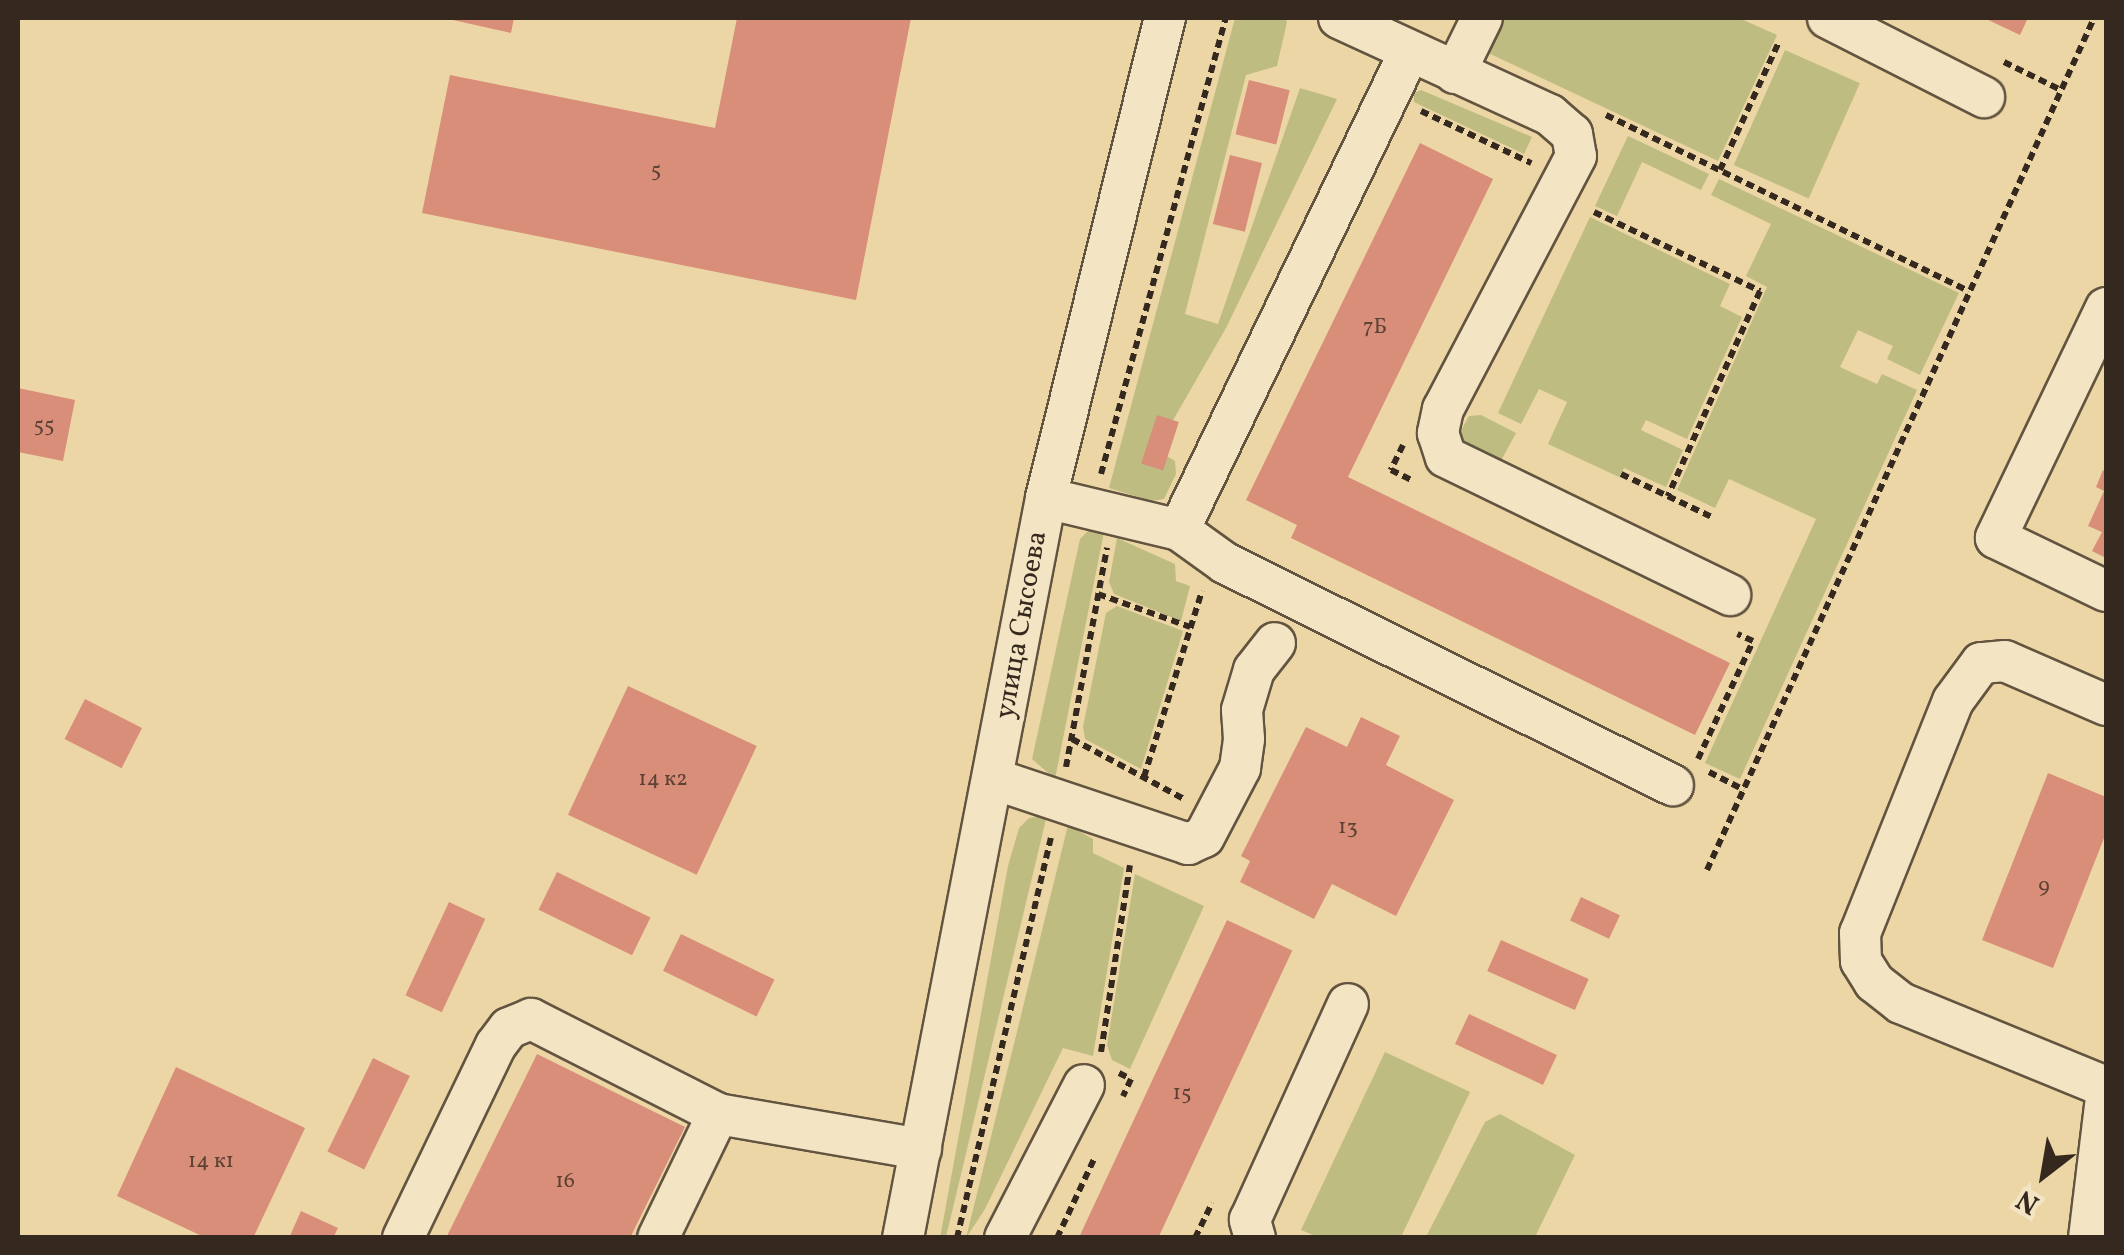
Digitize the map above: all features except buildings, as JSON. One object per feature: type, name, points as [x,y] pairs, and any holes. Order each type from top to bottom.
[{"type":"street","name":"улица Сысоева","points":[[903,1238],[1046,498],[1166,18]]},
{"type":"street","points":[[1340,18],[1550,115],[1572,134],[1576,156],[1443,409],[1438,433],[1446,457],[1730,595]]},
{"type":"street","points":[[1455,73],[1482,18]]},
{"type":"street","points":[[1828,18],[1984,96]]},
{"type":"street","points":[[1179,530],[1409,53]]},
{"type":"street","points":[[2106,308],[1996,538],[2106,592]]},
{"type":"street","points":[[1046,498],[1179,530],[1224,563],[1674,785]]},
{"type":"street","points":[[994,779],[1173,841],[1188,844],[1204,837],[1240,768],[1242,710],[1254,670],[1275,643]]},
{"type":"street","points":[[2106,706],[2005,661],[1982,663],[1953,701],[1860,934],[1861,960],[1874,982],[1901,1003],[2106,1087]]},
{"type":"street","points":[[1256,1238],[1250,1220],[1348,1004]]},
{"type":"street","points":[[403,1238],[509,1028],[531,1020],[718,1114],[921,1148]]},
{"type":"street","points":[[1005,1238],[1099,1073]]},
{"type":"street","points":[[2089,1238],[2106,1097]]},
{"type":"street","points":[[658,1238],[718,1114]]},
{"type":"path","points":[[957,1238],[1060,800],[1111,528],[1092,506],[1226,18]]},
{"type":"path","points":[[1707,870],[2094,18]]},
{"type":"path","points":[[1720,170],[1780,42]]},
{"type":"path","points":[[1602,114],[1969,290]]},
{"type":"path","points":[[1594,212],[1760,291],[1668,496]]},
{"type":"path","points":[[1621,474],[1712,517]]},
{"type":"path","points":[[1144,776],[1202,590]]},
{"type":"path","points":[[1098,594],[1190,628]]},
{"type":"path","points":[[1071,738],[1194,805]]},
{"type":"path","points":[[1130,865],[1099,1073],[1131,1079]]},
{"type":"shaded area","points":[[1235,18],[1285,18],[1287,22],[1277,66],[1246,75],[1185,314],[1218,324],[1300,88],[1337,99],[1226,328],[1156,450],[1175,461],[1176,474],[1164,499],[1151,501],[1109,488]]},
{"type":"shaded area","points":[[1500,18],[1739,18],[1777,35],[1718,161],[1484,51]]},
{"type":"shaded area","points":[[1785,50],[1860,83],[1809,198],[1734,165]]},
{"type":"shaded area","points":[[1421,90],[1532,137],[1524,154],[1414,102],[1414,93]]},
{"type":"shaded area","points":[[1628,136],[1709,174],[1701,190],[1642,162],[1617,216],[1595,206]]},
{"type":"shaded area","points":[[1719,179],[1959,293],[1920,375],[1887,359],[1893,346],[1858,330],[1840,367],[1877,384],[1882,374],[1917,390],[1740,779],[1705,763],[1816,519],[1729,479],[1715,508],[1677,490],[1767,287],[1746,276],[1771,224],[1711,195]]},
{"type":"shaded area","points":[[1590,217],[1730,284],[1720,306],[1742,317],[1687,439],[1646,420],[1641,430],[1683,450],[1666,487],[1624,468],[1619,477],[1548,444],[1567,402],[1539,389],[1521,424],[1498,413]]},
{"type":"shaded area","points":[[1481,415],[1516,433],[1497,468],[1456,440],[1469,416]]},
{"type":"shaded area","points":[[1105,527],[1055,779],[1032,759],[1080,539],[1089,530]]},
{"type":"shaded area","points":[[1117,538],[1175,564],[1176,581],[1190,586],[1181,621],[1114,594],[1109,582]]},
{"type":"shaded area","points":[[1117,606],[1183,631],[1141,769],[1085,739],[1083,727],[1106,613]]},
{"type":"shaded area","points":[[1047,815],[946,1237],[940,1238],[1008,866],[1019,828],[1029,818]]},
{"type":"shaded area","points":[[1068,825],[1093,839],[1093,853],[1124,868],[1093,1056],[1063,1048],[985,1209],[966,1238]]},
{"type":"shaded area","points":[[1135,874],[1204,906],[1130,1069],[1112,1060],[1107,1045]]},
{"type":"shaded area","points":[[1385,1052],[1470,1092],[1401,1237],[1318,1237],[1301,1230]]},
{"type":"shaded area","points":[[1500,1114],[1575,1155],[1535,1237],[1426,1237],[1485,1122]]}]
